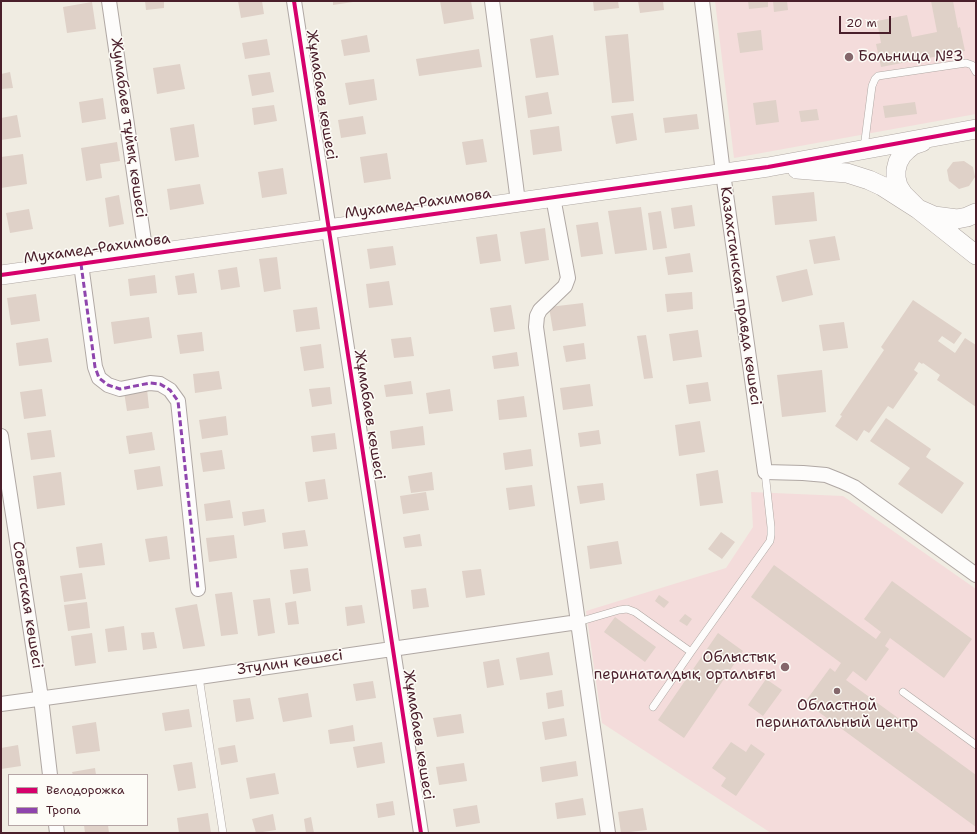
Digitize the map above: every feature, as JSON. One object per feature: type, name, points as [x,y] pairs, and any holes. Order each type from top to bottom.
[{"type":"street","name":"Жумабаев тұйық көшесі","points":[[109,1],[146,254]]},
{"type":"street","name":"Жұмабаев көшесі","points":[[294,1],[421,833]]},
{"type":"street","points":[[492,1],[518,202]]},
{"type":"street","name":"Казахстанская правда көшесі","points":[[702,1],[723,174],[765,472]]},
{"type":"street","points":[[768,167],[976,129]]},
{"type":"street","points":[[976,133],[947,134],[913,145],[902,155],[898,162],[896,174],[898,186],[903,194],[918,209],[934,216],[946,219],[957,219],[976,213]]},
{"type":"street","name":"Мухамед-Рахимова","points":[[1,275],[768,167]]},
{"type":"street","points":[[768,167],[828,171],[858,176],[882,186],[918,209],[976,255]]},
{"type":"street","points":[[553,197],[568,278],[565,286],[540,310],[537,316],[536,327],[608,833]]},
{"type":"street","points":[[81,264],[95,367],[99,378],[108,385],[120,389],[150,383],[160,384],[170,390],[178,401],[198,589]]},
{"type":"street","name":"Советская көшесі","points":[[1,436],[41,698],[50,774]]},
{"type":"street","points":[[765,472],[819,474],[854,487],[976,574]]},
{"type":"street","name":"Зтулин көшесі","points":[[1,704],[578,622]]},
{"type":"lane","points":[[864,150],[872,86],[878,76],[966,63],[972,65],[976,72]]},
{"type":"lane","points":[[653,707],[770,541],[772,534],[765,472]]},
{"type":"lane","points":[[578,622],[627,609],[635,612],[691,652]]},
{"type":"lane","points":[[199,677],[223,833]]},
{"type":"lane","points":[[903,692],[976,745]]},
{"type":"shaded area","name":"Больница №3","points":[[715,1],[976,1],[976,114],[734,158]]},
{"type":"shaded area","name":"Облыстық перинаталдық орталығы","points":[[751,492],[843,496],[976,589],[976,833],[771,833],[602,723],[586,611],[726,568],[753,527]]},
{"type":"building","points":[[145,1],[164,1],[164,8],[146,10]]},
{"type":"building","points":[[238,1],[262,1],[264,14],[241,18]]},
{"type":"building","points":[[333,1],[353,1],[353,2],[333,5]]},
{"type":"building","points":[[440,1],[471,1],[474,19],[444,24]]},
{"type":"building","points":[[593,1],[618,1],[619,8],[594,11]]},
{"type":"building","points":[[638,1],[663,1],[664,10],[640,13]]},
{"type":"building","points":[[748,1],[768,1],[768,7],[749,9]]},
{"type":"building","points":[[773,1],[787,1],[788,10],[774,12]]},
{"type":"building","points":[[931,1],[953,1],[958,28],[960,27],[965,51],[881,67],[876,44],[881,43],[877,21],[907,15],[912,37],[937,32]]},
{"type":"building","points":[[92,2],[96,29],[67,33],[63,7]]},
{"type":"building","points":[[761,30],[763,50],[740,53],[737,33]]},
{"type":"building","points":[[628,34],[634,101],[612,103],[605,36]]},
{"type":"building","points":[[367,35],[370,52],[344,56],[341,40]]},
{"type":"building","points":[[553,35],[559,75],[536,78],[530,39]]},
{"type":"building","points":[[267,39],[270,55],[245,59],[242,43]]},
{"type":"building","points":[[479,49],[482,67],[419,76],[416,59]]},
{"type":"building","points":[[180,64],[185,89],[157,94],[153,68]]},
{"type":"building","points":[[10,72],[13,88],[1,89],[1,74]]},
{"type":"building","points":[[270,72],[274,92],[252,96],[248,75]]},
{"type":"building","points":[[374,79],[377,100],[349,105],[345,83]]},
{"type":"building","points":[[548,92],[552,114],[528,118],[525,96]]},
{"type":"building","points":[[103,98],[106,119],[82,123],[79,102]]},
{"type":"building","points":[[776,100],[779,122],[756,125],[753,103]]},
{"type":"building","points":[[915,102],[917,114],[885,118],[883,106]]},
{"type":"building","points":[[274,105],[277,121],[254,125],[252,108]]},
{"type":"building","points":[[817,109],[819,120],[801,122],[799,111]]},
{"type":"building","points":[[633,113],[637,140],[616,144],[611,116]]},
{"type":"building","points":[[697,114],[699,129],[665,133],[663,118]]},
{"type":"building","points":[[17,115],[21,137],[1,140],[1,118]]},
{"type":"building","points":[[363,116],[366,134],[341,138],[338,120]]},
{"type":"building","points":[[194,124],[199,157],[175,161],[170,128]]},
{"type":"building","points":[[559,126],[562,151],[533,155],[530,130]]},
{"type":"building","points":[[483,139],[487,162],[466,165],[462,142]]},
{"type":"building","points":[[117,142],[120,161],[100,164],[102,178],[86,181],[81,148]]},
{"type":"building","points":[[387,153],[391,179],[364,183],[360,157]]},
{"type":"building","points":[[23,154],[27,184],[1,188],[1,157]]},
{"type":"building","points":[[964,161],[973,167],[975,177],[969,186],[959,189],[949,181],[947,170],[953,162]]},
{"type":"building","points":[[283,168],[287,194],[262,198],[258,172]]},
{"type":"building","points":[[200,184],[204,204],[170,210],[167,189]]},
{"type":"building","points":[[814,192],[817,221],[775,225],[772,196]]},
{"type":"building","points":[[119,195],[124,224],[109,227],[105,198]]},
{"type":"building","points":[[692,205],[695,226],[674,229],[671,208]]},
{"type":"building","points":[[641,207],[647,250],[615,254],[608,211]]},
{"type":"building","points":[[29,209],[33,229],[10,233],[6,213]]},
{"type":"building","points":[[661,211],[667,248],[653,250],[648,213]]},
{"type":"building","points":[[598,222],[603,254],[581,257],[576,225]]},
{"type":"building","points":[[545,228],[549,260],[525,264],[520,232]]},
{"type":"building","points":[[497,234],[501,261],[480,264],[476,237]]},
{"type":"building","points":[[835,236],[840,260],[814,264],[809,240]]},
{"type":"building","points":[[393,246],[396,265],[370,269],[367,249]]},
{"type":"building","points":[[690,253],[693,272],[668,275],[665,257]]},
{"type":"building","points":[[277,257],[281,289],[264,292],[259,259]]},
{"type":"building","points":[[237,267],[240,287],[221,290],[218,270]]},
{"type":"building","points":[[807,269],[813,295],[782,302],[776,276]]},
{"type":"building","points":[[194,273],[197,293],[178,295],[175,276]]},
{"type":"building","points":[[155,275],[157,293],[130,296],[128,279]]},
{"type":"building","points":[[389,281],[393,305],[369,308],[366,284]]},
{"type":"building","points":[[692,292],[693,309],[667,312],[665,294]]},
{"type":"building","points":[[36,294],[40,321],[11,325],[7,298]]},
{"type":"building","points":[[913,300],[962,333],[954,344],[942,336],[938,341],[955,353],[965,338],[976,345],[976,407],[937,380],[940,375],[923,363],[922,364],[919,362],[914,370],[918,373],[893,409],[888,406],[869,433],[864,430],[857,441],[835,426],[842,416],[840,415],[884,350],[881,347]]},
{"type":"building","points":[[583,303],[586,326],[553,331],[549,307]]},
{"type":"building","points":[[511,305],[515,329],[494,332],[490,308]]},
{"type":"building","points":[[317,307],[320,329],[296,332],[293,310]]},
{"type":"building","points":[[149,317],[152,338],[114,344],[111,322]]},
{"type":"building","points":[[844,322],[848,348],[823,351],[819,325]]},
{"type":"building","points":[[698,330],[702,357],[673,361],[669,334]]},
{"type":"building","points":[[202,332],[204,351],[180,354],[177,335]]},
{"type":"building","points":[[646,335],[653,378],[644,379],[637,336]]},
{"type":"building","points":[[411,337],[414,356],[394,358],[391,339]]},
{"type":"building","points":[[48,338],[52,362],[19,366],[16,343]]},
{"type":"building","points":[[584,343],[586,359],[566,362],[563,346]]},
{"type":"building","points":[[321,344],[324,368],[304,371],[300,347]]},
{"type":"building","points":[[517,352],[519,366],[494,369],[492,356]]},
{"type":"building","points":[[822,370],[826,412],[782,417],[777,375]]},
{"type":"building","points":[[219,371],[222,389],[195,393],[193,374]]},
{"type":"building","points":[[411,381],[413,394],[386,397],[384,385]]},
{"type":"building","points":[[708,382],[711,401],[689,404],[686,385]]},
{"type":"building","points":[[590,384],[593,406],[563,410],[560,388]]},
{"type":"building","points":[[330,387],[332,404],[312,407],[309,389]]},
{"type":"building","points":[[42,389],[46,416],[24,419],[20,392]]},
{"type":"building","points":[[147,389],[149,408],[127,411],[124,392]]},
{"type":"building","points":[[450,389],[453,411],[429,414],[426,393]]},
{"type":"building","points":[[524,396],[527,417],[499,420],[497,400]]},
{"type":"building","points":[[226,416],[228,435],[202,439],[199,420]]},
{"type":"building","points":[[886,418],[931,449],[926,457],[964,483],[942,514],[898,484],[910,468],[870,441]]},
{"type":"building","points":[[700,421],[705,452],[679,456],[675,425]]},
{"type":"building","points":[[423,426],[425,445],[392,449],[390,431]]},
{"type":"building","points":[[51,430],[55,457],[31,460],[27,433]]},
{"type":"building","points":[[599,430],[601,444],[580,447],[578,433]]},
{"type":"building","points":[[152,432],[155,450],[129,454],[126,436]]},
{"type":"building","points":[[335,433],[337,449],[313,452],[311,436]]},
{"type":"building","points":[[531,449],[533,466],[505,470],[503,453]]},
{"type":"building","points":[[222,450],[225,469],[203,472],[200,453]]},
{"type":"building","points":[[160,466],[163,486],[137,490],[134,470]]},
{"type":"building","points":[[718,470],[723,503],[700,506],[696,474]]},
{"type":"building","points":[[61,472],[65,505],[37,509],[33,476]]},
{"type":"building","points":[[432,472],[434,490],[411,493],[408,476]]},
{"type":"building","points":[[325,479],[328,499],[308,502],[305,482]]},
{"type":"building","points":[[603,483],[605,500],[580,504],[577,486]]},
{"type":"building","points":[[532,485],[535,506],[509,510],[506,488]]},
{"type":"building","points":[[426,492],[429,510],[403,514],[400,496]]},
{"type":"building","points":[[230,500],[233,518],[206,521],[204,504]]},
{"type":"building","points":[[264,509],[266,522],[244,526],[242,512]]},
{"type":"building","points":[[305,530],[308,546],[284,549],[282,533]]},
{"type":"building","points":[[721,532],[735,542],[722,559],[708,549]]},
{"type":"building","points":[[420,534],[422,546],[405,548],[403,537]]},
{"type":"building","points":[[234,535],[237,558],[209,562],[206,538]]},
{"type":"building","points":[[167,536],[170,559],[149,562],[145,539]]},
{"type":"building","points":[[618,541],[622,564],[590,569],[587,546]]},
{"type":"building","points":[[102,543],[105,565],[79,568],[76,547]]},
{"type":"building","name":"Областной перинатальный центр","points":[[774,565],[876,639],[881,632],[864,619],[892,581],[972,639],[944,678],[890,638],[885,646],[889,649],[866,681],[853,671],[846,680],[976,775],[976,827],[805,702],[830,668],[835,672],[841,663],[751,597]]},
{"type":"building","points":[[308,568],[311,591],[293,594],[290,570]]},
{"type":"building","points":[[481,569],[485,595],[466,598],[462,571]]},
{"type":"building","points":[[82,573],[86,599],[64,602],[60,576]]},
{"type":"building","points":[[426,588],[429,607],[413,609],[411,590]]},
{"type":"building","points":[[232,592],[238,634],[221,636],[215,594]]},
{"type":"building","points":[[659,595],[669,602],[664,608],[655,601]]},
{"type":"building","points":[[270,598],[275,633],[258,636],[253,600]]},
{"type":"building","points":[[296,601],[299,624],[288,625],[285,603]]},
{"type":"building","points":[[87,602],[90,628],[68,631],[64,605]]},
{"type":"building","points":[[197,604],[205,646],[183,649],[175,608]]},
{"type":"building","points":[[362,605],[365,623],[347,626],[345,607]]},
{"type":"building","points":[[685,614],[692,619],[687,626],[679,621]]},
{"type":"building","points":[[615,617],[656,647],[645,662],[604,632]]},
{"type":"building","points":[[124,626],[127,650],[108,652],[105,629]]},
{"type":"building","points":[[154,632],[157,648],[143,650],[141,633]]},
{"type":"building","points":[[92,633],[96,663],[75,666],[71,636]]},
{"type":"building","points":[[718,633],[743,651],[684,738],[658,720]]},
{"type":"building","points":[[549,652],[553,675],[520,680],[516,658]]},
{"type":"building","points":[[499,659],[504,685],[487,688],[483,662]]},
{"type":"building","points":[[766,679],[782,690],[763,716],[748,705]]},
{"type":"building","points":[[373,681],[376,698],[356,701],[353,684]]},
{"type":"building","points":[[562,690],[564,706],[548,709],[546,693]]},
{"type":"building","points":[[308,693],[312,717],[283,722],[278,698]]},
{"type":"building","points":[[250,698],[254,719],[236,722],[233,700]]},
{"type":"building","points":[[189,709],[192,727],[165,731],[162,713]]},
{"type":"building","points":[[461,714],[464,733],[437,737],[433,718]]},
{"type":"building","points":[[564,718],[567,736],[545,740],[542,722]]},
{"type":"building","points":[[96,722],[100,751],[76,754],[72,726]]},
{"type":"building","points":[[353,725],[355,741],[330,744],[328,730]]},
{"type":"building","points":[[382,742],[385,763],[357,768],[353,747]]},
{"type":"building","points":[[731,742],[746,752],[751,744],[765,754],[736,796],[721,786],[726,778],[712,768]]},
{"type":"building","points":[[18,745],[21,766],[1,769],[1,748]]},
{"type":"building","points":[[235,745],[238,762],[221,765],[218,748]]},
{"type":"building","points":[[576,761],[578,776],[542,782],[540,767]]},
{"type":"building","points":[[192,762],[196,788],[178,791],[173,765]]},
{"type":"building","points":[[464,763],[467,781],[439,785],[436,767]]},
{"type":"building","points":[[95,768],[96,774],[73,774],[72,772]]},
{"type":"building","points":[[275,773],[279,794],[250,799],[246,778]]},
{"type":"building","points":[[583,798],[586,815],[557,819],[555,803]]},
{"type":"building","points":[[393,801],[395,815],[378,818],[376,804]]},
{"type":"building","points":[[477,805],[480,823],[456,827],[453,809]]},
{"type":"building","points":[[643,808],[647,830],[621,833],[618,812]]},
{"type":"building","points":[[208,813],[211,833],[179,833],[177,818]]},
{"type":"building","points":[[273,814],[276,830],[256,833],[252,819]]},
{"type":"building","points":[[311,817],[314,833],[306,833],[304,819]]},
{"type":"building","points":[[84,826],[108,826],[109,833],[85,833]]},
{"type":"marked path","points":[[81,264],[95,367],[99,378],[108,385],[120,389],[150,383],[160,384],[170,390],[178,401],[198,589]]},
{"type":"cycle path","points":[[294,1],[421,833]]},
{"type":"cycle path","points":[[1,275],[768,167],[976,129]]},
{"type":"place","name":"Больница №3","points":[[849,57]]},
{"type":"place","name":"Облыстық перинаталдық орталығы","points":[[785,667]]},
{"type":"place","name":"Областной перинатальный центр","points":[[837,691]]}]
